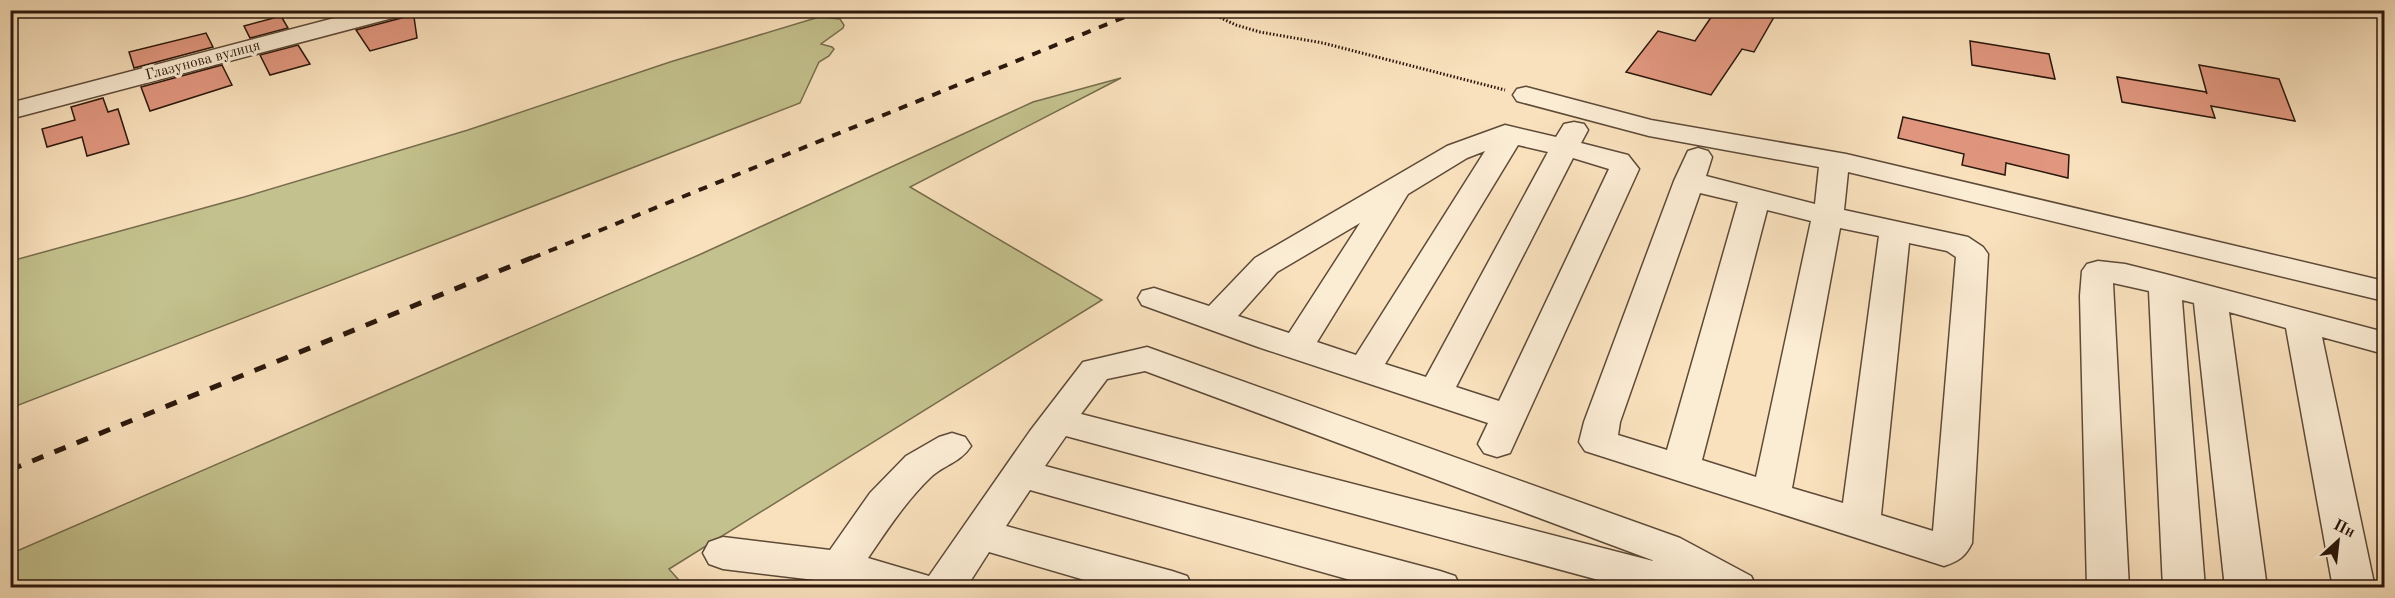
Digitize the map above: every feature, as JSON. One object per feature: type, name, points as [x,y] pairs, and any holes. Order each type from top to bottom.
[{"type":"street","name":"Глазунова вулиця","points":[[10,111],[395,10]]},
{"type":"street","points":[[1526,95],[1649,128],[1834,161],[2385,291]]},
{"type":"street","points":[[1436,392],[1563,147],[1586,111]]},
{"type":"street","points":[[1154,298],[1215,320],[1436,392],[1503,430],[1624,169],[1618,161],[1505,133],[1457,152],[1266,265],[1215,320]]},
{"type":"street","points":[[1365,369],[1510,134]]},
{"type":"street","points":[[1771,497],[1833,192],[1834,161]]},
{"type":"street","points":[[1693,169],[1755,197],[1828,216],[1957,244],[1972,254],[1952,543],[1944,550],[1598,442],[1602,422],[1693,169]]},
{"type":"street","points":[[1297,347],[1397,188]]},
{"type":"street","points":[[1681,468],[1755,197]]},
{"type":"street","points":[[1860,524],[1895,231]]},
{"type":"street","points":[[2108,588],[2096,296],[2098,271],[2125,274],[2165,284],[2385,343]]},
{"type":"street","points":[[2165,284],[2184,588]]},
{"type":"street","points":[[2210,296],[2246,588]]},
{"type":"street","points":[[2301,319],[2354,588]]},
{"type":"street","points":[[943,588],[1020,473],[1095,370],[1147,359],[1666,549],[1736,588]]},
{"type":"street","points":[[1057,421],[1650,577],[1725,588]]},
{"type":"street","points":[[840,567],[884,503],[919,466],[952,446]]},
{"type":"street","points":[[1020,473],[1440,588]]},
{"type":"street","points":[[980,534],[1172,588]]},
{"type":"street","points":[[723,553],[840,567],[916,588]]},
{"type":"path","points":[[1204,10],[1236,25],[1260,32],[1323,43],[1526,95]]},
{"type":"shaded area","points":[[819,17],[840,19],[844,25],[821,44],[834,49],[829,56],[819,62],[800,103],[11,408],[11,261],[244,197],[468,130],[670,62]]},
{"type":"shaded area","points":[[1121,78],[910,187],[1102,300],[669,569],[685,587],[11,587],[10,554],[701,254],[1033,102]]},
{"type":"building","points":[[409,10],[413,10],[417,38],[370,51],[356,30],[405,17]]},
{"type":"building","points":[[1716,10],[1778,10],[1754,52],[1742,49],[1711,95],[1626,72],[1658,31],[1695,41]]},
{"type":"building","points":[[281,16],[288,28],[250,38],[244,26]]},
{"type":"building","points":[[206,33],[213,47],[134,68],[129,52]]},
{"type":"building","points":[[1970,41],[2049,54],[2055,79],[1972,65]]},
{"type":"building","points":[[298,45],[310,64],[270,75],[260,55]]},
{"type":"building","points":[[222,65],[232,85],[150,111],[141,87]]},
{"type":"building","points":[[2199,65],[2279,79],[2295,121],[2211,106],[2215,118],[2122,102],[2117,77],[2207,94]]},
{"type":"building","points":[[103,98],[108,112],[118,109],[129,144],[87,156],[82,137],[47,147],[42,129],[75,120],[71,107]]},
{"type":"building","points":[[1903,117],[2069,155],[2068,178],[2006,163],[2005,175],[1962,165],[1964,154],[1898,138]]},
{"type":"railway","points":[[532,258],[1142,10]]},
{"type":"railway","points":[[10,470],[536,256]]}]
